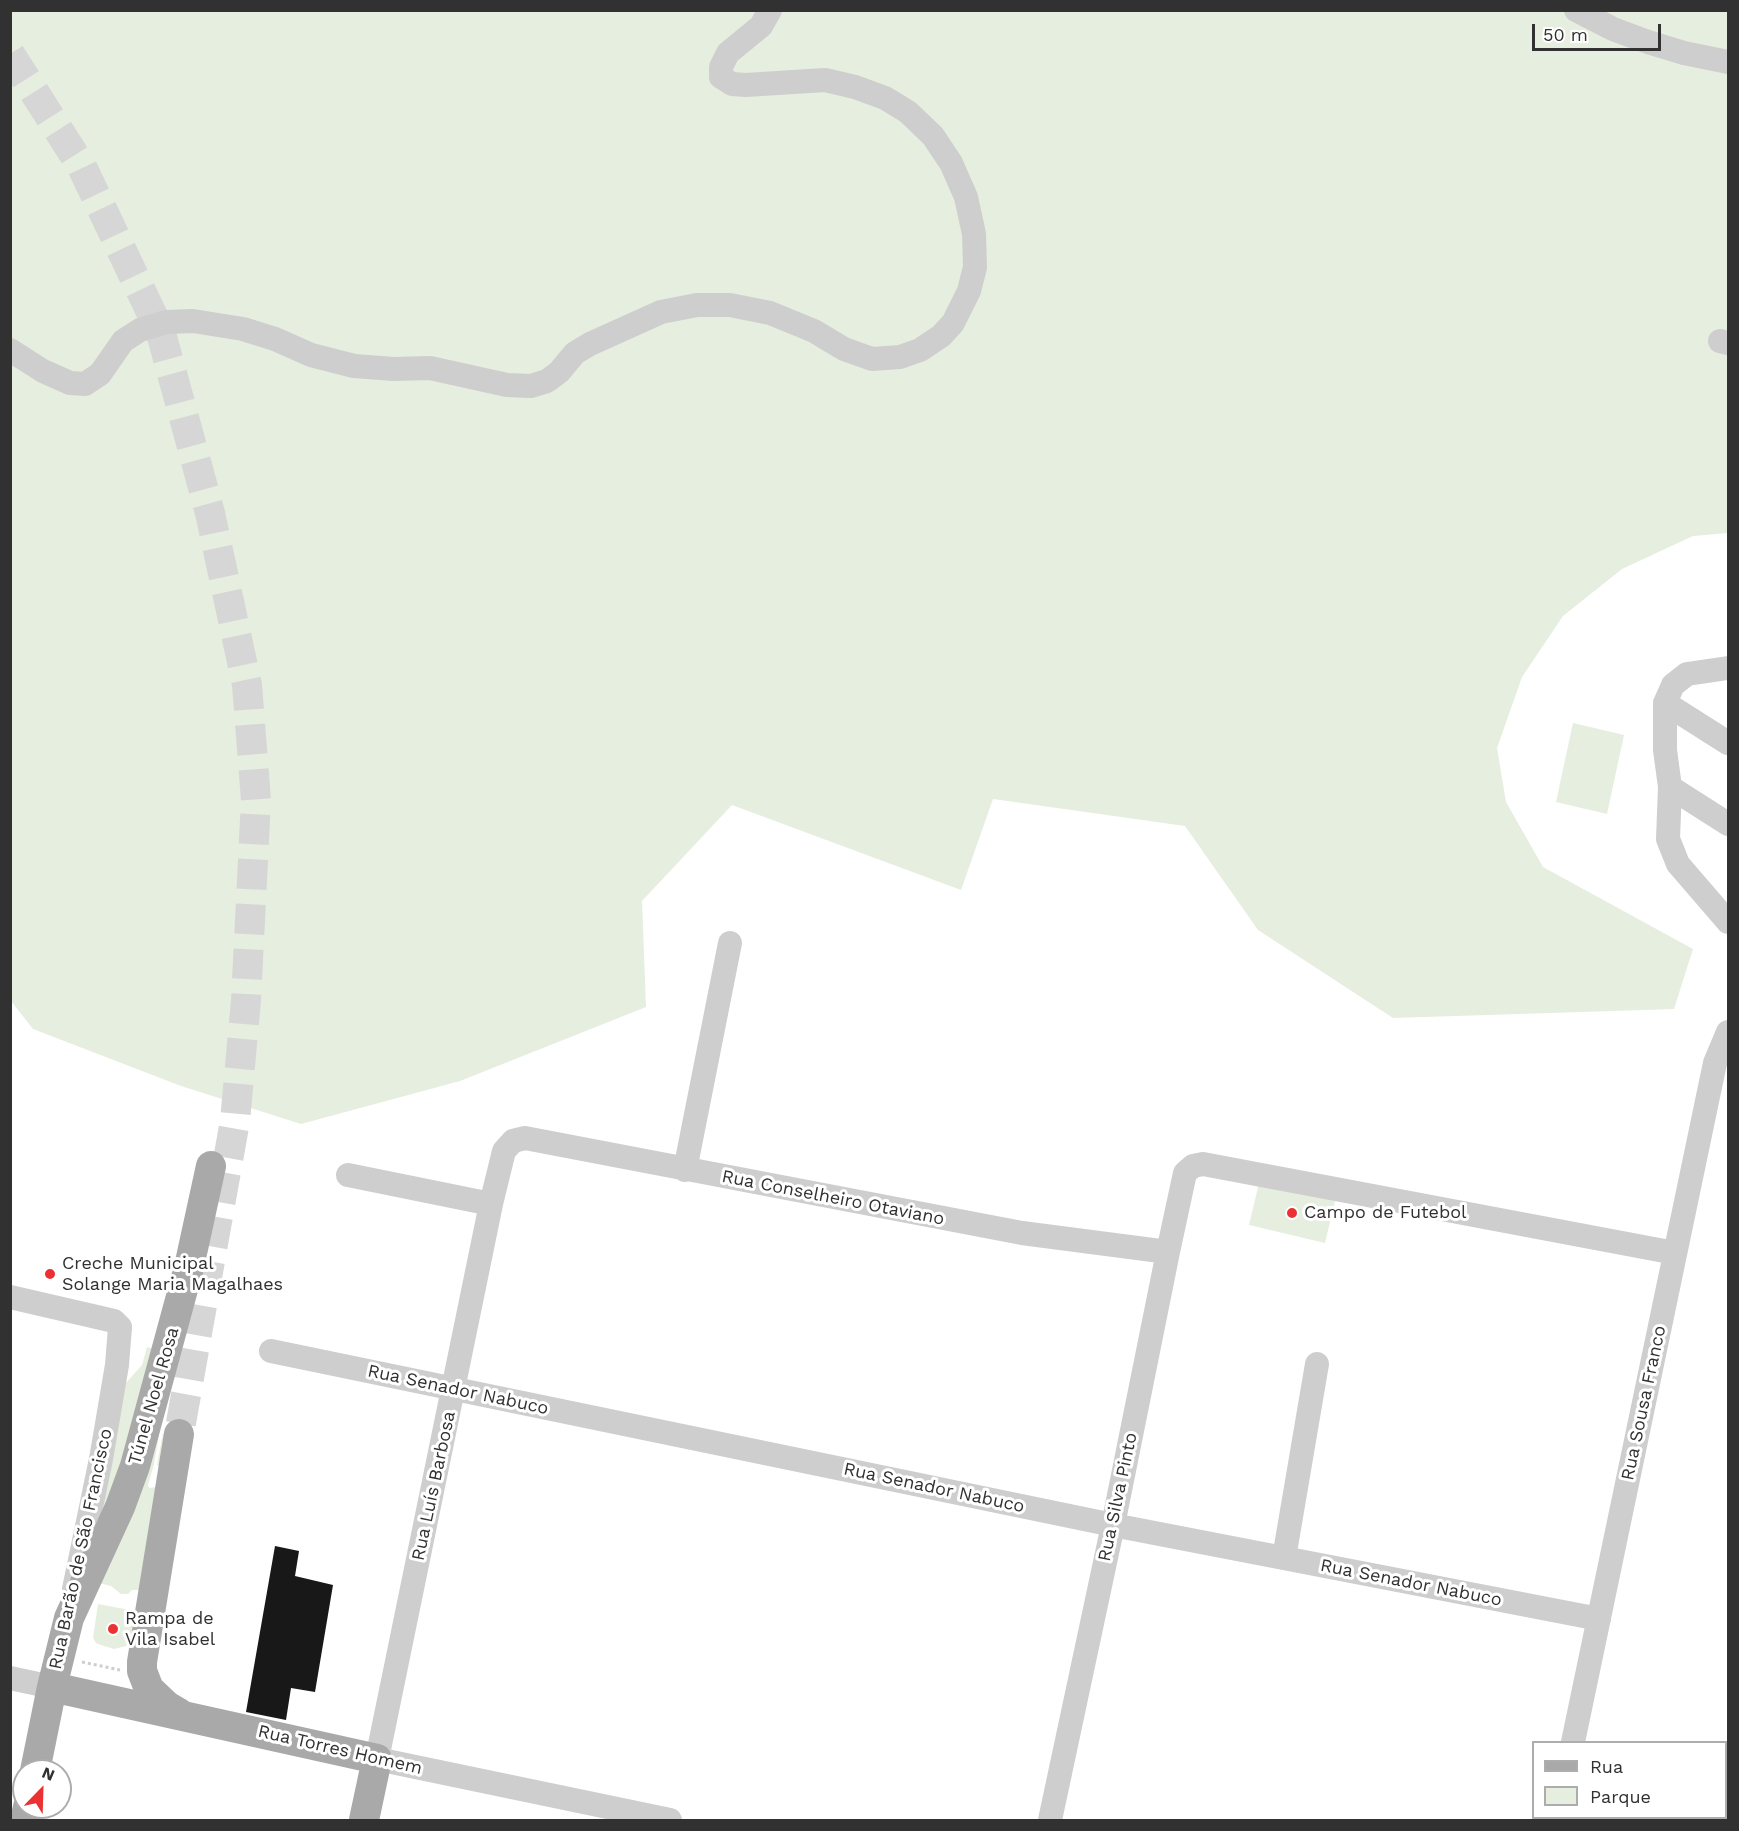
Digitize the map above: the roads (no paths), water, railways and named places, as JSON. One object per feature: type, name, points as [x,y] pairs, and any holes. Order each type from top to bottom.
[{"type":"main road","name":"Túnel Noel Rosa","points":[[69,1618],[120,1507],[135,1466],[189,1267],[211,1166]]},
{"type":"main road","name":"Túnel Noel Rosa","points":[[179,1434],[142,1671],[154,1695],[167,1707],[184,1715]]},
{"type":"main road","name":"Rua Barão de São Francisco","points":[[37,1759],[69,1618]]},
{"type":"main road","name":"Rua Torres Homem","points":[[52,1686],[377,1759]]},
{"type":"main road","name":"Rua Luís Barbosa","points":[[364,1821],[377,1759]]},
{"type":"street","points":[[10,350],[43,371],[70,383],[86,384],[100,374],[123,341],[140,330],[166,322],[193,321],[243,329],[311,354],[354,366],[394,369],[430,368],[507,385],[531,386],[547,381],[559,372],[575,353],[590,344],[661,312],[697,305],[730,304],[770,313],[814,331],[844,349],[872,359],[900,357],[920,350],[941,336],[962,310],[975,267],[974,234],[966,197],[959,180],[933,136],[908,112],[885,98],[855,87],[825,80],[746,85],[732,84],[721,77],[721,67],[728,53],[761,26],[770,10]]},
{"type":"street","points":[[1576,10],[1613,29],[1648,42],[1684,53],[1728,62]]},
{"type":"street","points":[[1728,668],[1687,674],[1672,685],[1665,704],[1665,750],[1670,787],[1668,839],[1678,864],[1728,922]]},
{"type":"street","points":[[1665,704],[1728,743]]},
{"type":"street","points":[[1670,787],[1728,824]]},
{"type":"street","points":[[685,1170],[730,943]]},
{"type":"street","name":"Rua Sousa Franco","points":[[1573,1741],[1675,1253],[1728,1032]]},
{"type":"street","name":"Rua Conselheiro Otaviano","points":[[504,1151],[513,1141],[525,1138],[1022,1233],[1168,1252]]},
{"type":"street","name":"Rua Luís Barbosa","points":[[377,1759],[491,1204],[504,1151]]},
{"type":"street","name":"Rua Silva Pinto","points":[[1050,1821],[1185,1173],[1192,1166],[1203,1164],[1675,1253]]},
{"type":"street","points":[[348,1175],[491,1204]]},
{"type":"street","name":"Rua Barão de São Francisco","points":[[10,1297],[114,1321],[120,1327],[120,1345],[101,1459],[83,1538],[69,1618]]},
{"type":"street","name":"Rua Senador Nabuco","points":[[272,1351],[1113,1525],[1599,1619]]},
{"type":"street","points":[[1284,1558],[1317,1364]]},
{"type":"street","name":"Rua Torres Homem","points":[[10,1678],[52,1686]]},
{"type":"street","name":"Rua Torres Homem","points":[[377,1759],[670,1821]]},
{"type":"tunnel","points":[[10,54],[82,167],[161,333],[210,513],[247,685],[256,800],[246,1000],[235,1121],[179,1434]]},
{"type":"place","name":"Campo de Futebol","points":[[1292,1213]]},
{"type":"place","name":"Creche Municipal Solange Maria Magalhaes","points":[[50,1274]]},
{"type":"place","name":"Rampa de Vila Isabel","points":[[113,1629]]}]
